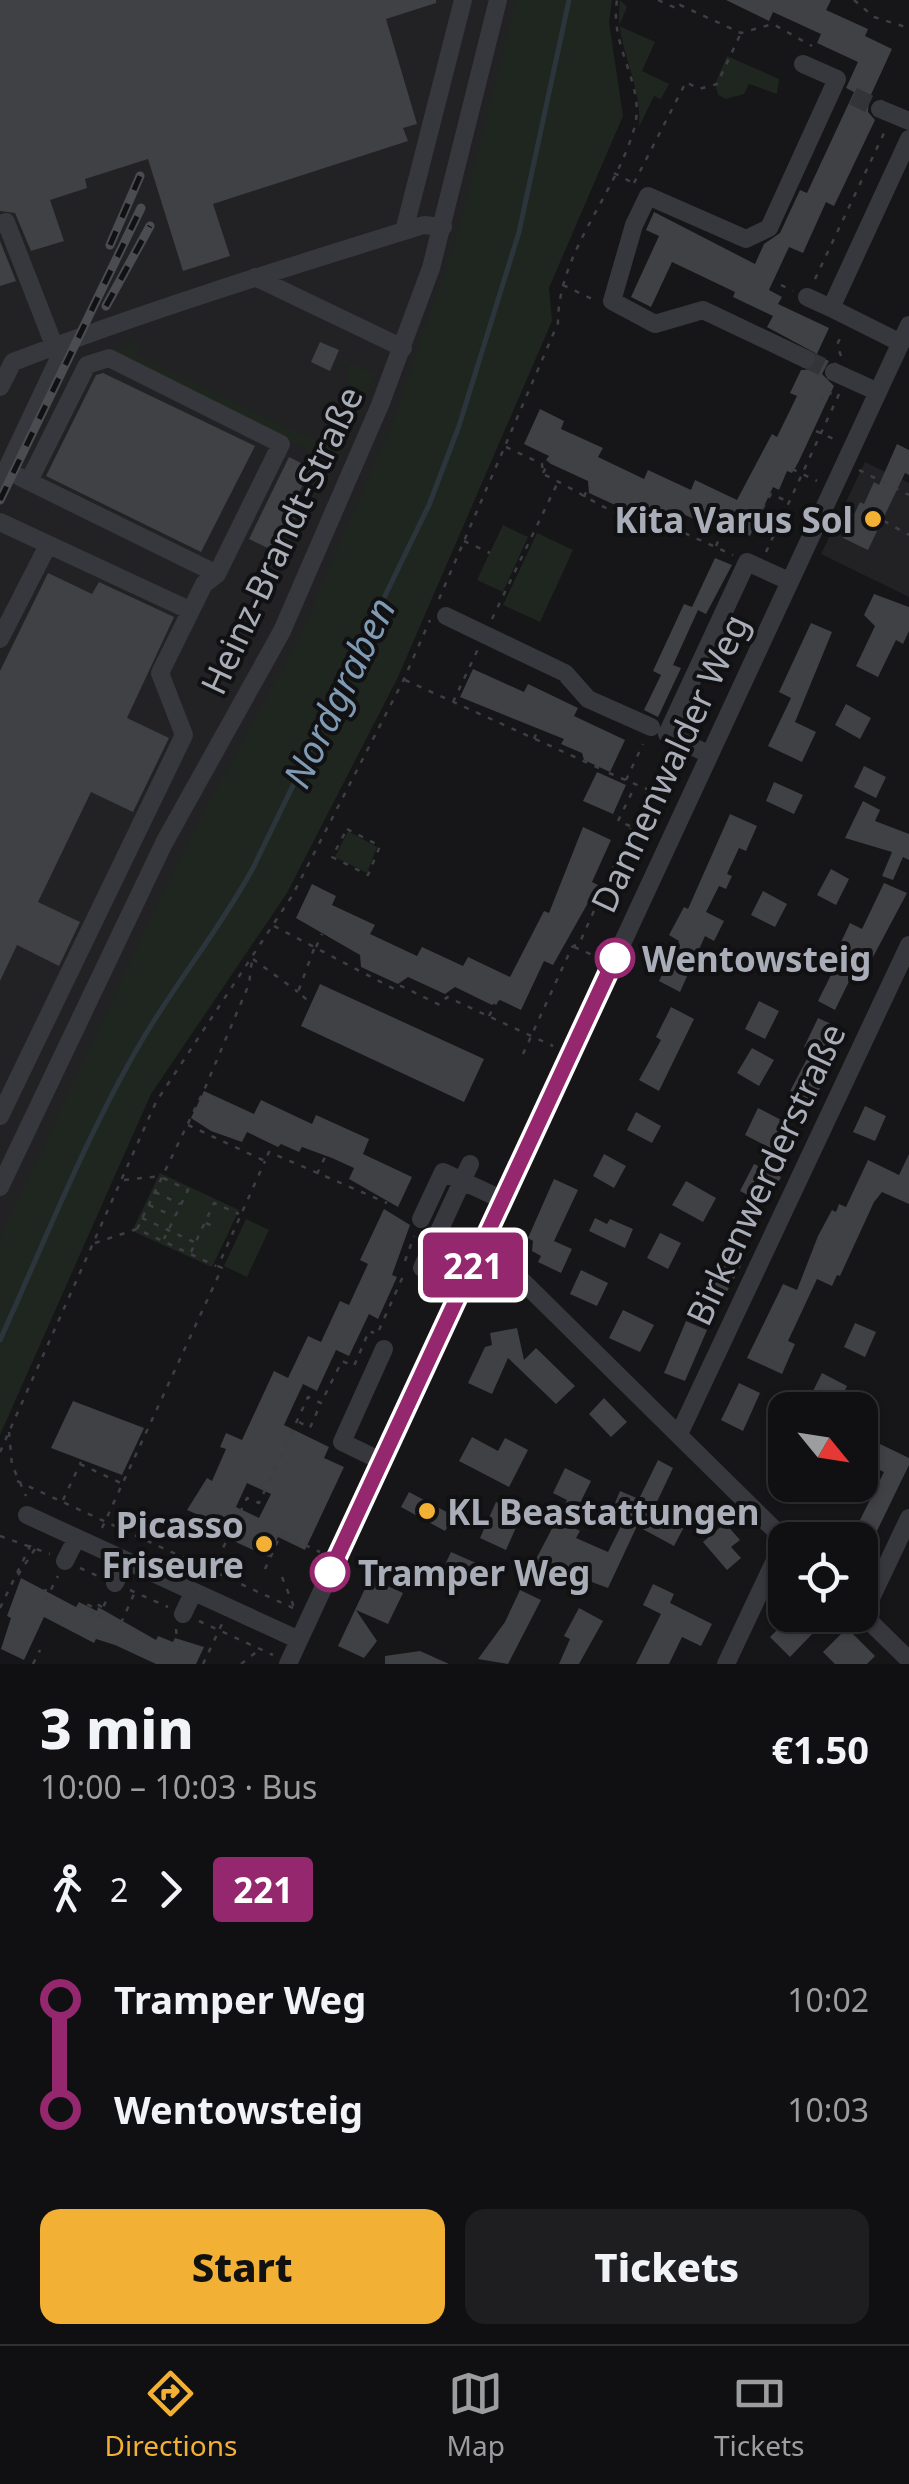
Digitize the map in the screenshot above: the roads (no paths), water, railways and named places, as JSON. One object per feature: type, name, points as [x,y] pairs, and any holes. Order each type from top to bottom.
[{"type":"street","points":[[404,231],[464,0]]},
{"type":"street","name":"Heinz-Brandt-Straße","points":[[0,1187],[164,844],[282,631],[404,348],[442,226],[498,0]]},
{"type":"street","points":[[803,64],[838,79],[769,228],[746,239],[648,196],[634,225],[612,301],[654,324],[704,310],[806,358]]},
{"type":"street","points":[[833,87],[852,96]]},
{"type":"street","points":[[838,315],[909,138]]},
{"type":"street","points":[[0,224],[6,222],[60,358],[3,476],[28,482],[217,574]]},
{"type":"street","points":[[0,387],[13,362],[56,345],[404,231],[428,224],[442,226]]},
{"type":"street","points":[[256,277],[404,348]]},
{"type":"street","points":[[807,297],[901,343]]},
{"type":"street","name":"Dannenwalder Weg","points":[[281,1659],[299,1640],[909,325]]},
{"type":"street","points":[[0,1116],[184,735],[160,673],[204,584],[217,574],[281,444],[110,358],[87,365],[28,482]]},
{"type":"street","points":[[840,375],[878,392]]},
{"type":"street","points":[[0,522],[190,610]]},
{"type":"street","points":[[0,639],[48,544]]},
{"type":"street","points":[[708,754],[667,734],[753,565],[789,582]]},
{"type":"street","points":[[446,616],[564,673],[588,700],[651,727]]},
{"type":"street","name":"Birkenwerderstraße","points":[[680,1432],[909,945]]},
{"type":"street","points":[[421,1219],[443,1172],[466,1172],[503,1200]]},
{"type":"street","points":[[422,1268],[466,1172]]},
{"type":"street","points":[[482,1246],[496,1255],[680,1432],[768,1523]]},
{"type":"street","points":[[382,1461],[342,1442],[384,1350]]},
{"type":"street","points":[[878,1581],[909,1518]]},
{"type":"street","points":[[34,1519],[299,1640]]},
{"type":"street","points":[[64,1563],[76,1539]]},
{"type":"street","points":[[114,1586],[126,1562]]},
{"type":"street","points":[[726,1664],[768,1576]]},
{"type":"street","points":[[183,1614],[193,1592]]},
{"type":"street","points":[[878,1630],[909,1660]]},
{"type":"waterway","name":"Nordgraben","points":[[0,1340],[102,1114],[155,1020],[253,868],[429,505],[459,426],[519,232],[569,0]]},
{"type":"tunnel","points":[[853,96],[880,109]]},
{"type":"tunnel","points":[[806,359],[834,372]]},
{"type":"railway","points":[[110,245],[140,176]]},
{"type":"railway","points":[[0,500],[141,208]]},
{"type":"railway","points":[[106,306],[150,226]]},
{"type":"place","name":"Kita Varus Sol","points":[[873,519]]},
{"type":"place","name":"Wentowsteig","points":[[615,958]]},
{"type":"place","name":"KL Beastattungen","points":[[427,1511]]},
{"type":"place","name":"Picasso Friseure","points":[[264,1544]]},
{"type":"place","name":"Tramper Weg","points":[[330,1572]]}]
